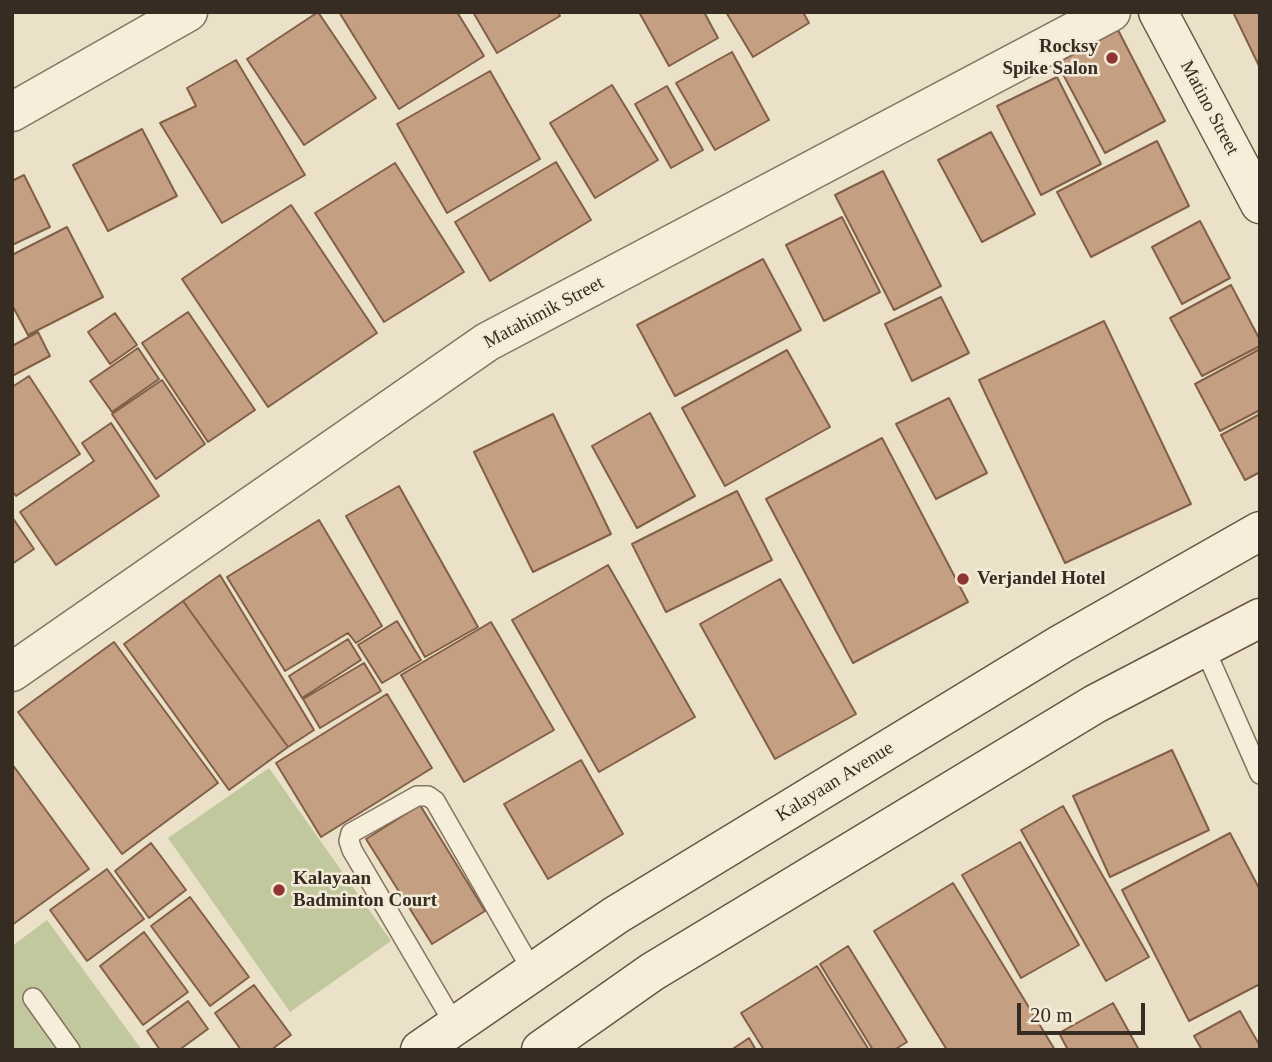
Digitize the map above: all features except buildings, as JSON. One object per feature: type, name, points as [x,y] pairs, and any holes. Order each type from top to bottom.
[{"type":"main road","points":[[12,112],[188,12]]},
{"type":"main road","name":"Matahimik Street","points":[[12,672],[487,342],[1111,12]]},
{"type":"main road","name":"Matino Street","points":[[1158,12],[1260,204]]},
{"type":"main road","name":"Kalayaan Avenue","points":[[420,1050],[616,915],[1061,644],[1260,531]]},
{"type":"main road","points":[[541,1050],[652,972],[1095,704],[1260,618]]},
{"type":"lane","points":[[1204,647],[1260,774]]},
{"type":"lane","points":[[455,1025],[352,850],[349,841],[351,833],[417,796],[428,796],[435,801],[533,972]]},
{"type":"lane","points":[[33,998],[70,1050]]},
{"type":"green space","name":"Kalayaan Badminton Court","points":[[269,768],[391,941],[290,1012],[168,838]]},
{"type":"green space","points":[[47,920],[142,1050],[12,1050],[12,946]]},
{"type":"place","name":"Rocksy Spike Salon","points":[[1112,58]]},
{"type":"place","name":"Verjandel Hotel","points":[[963,579]]},
{"type":"place","name":"Kalayaan Badminton Court","points":[[279,890]]}]
